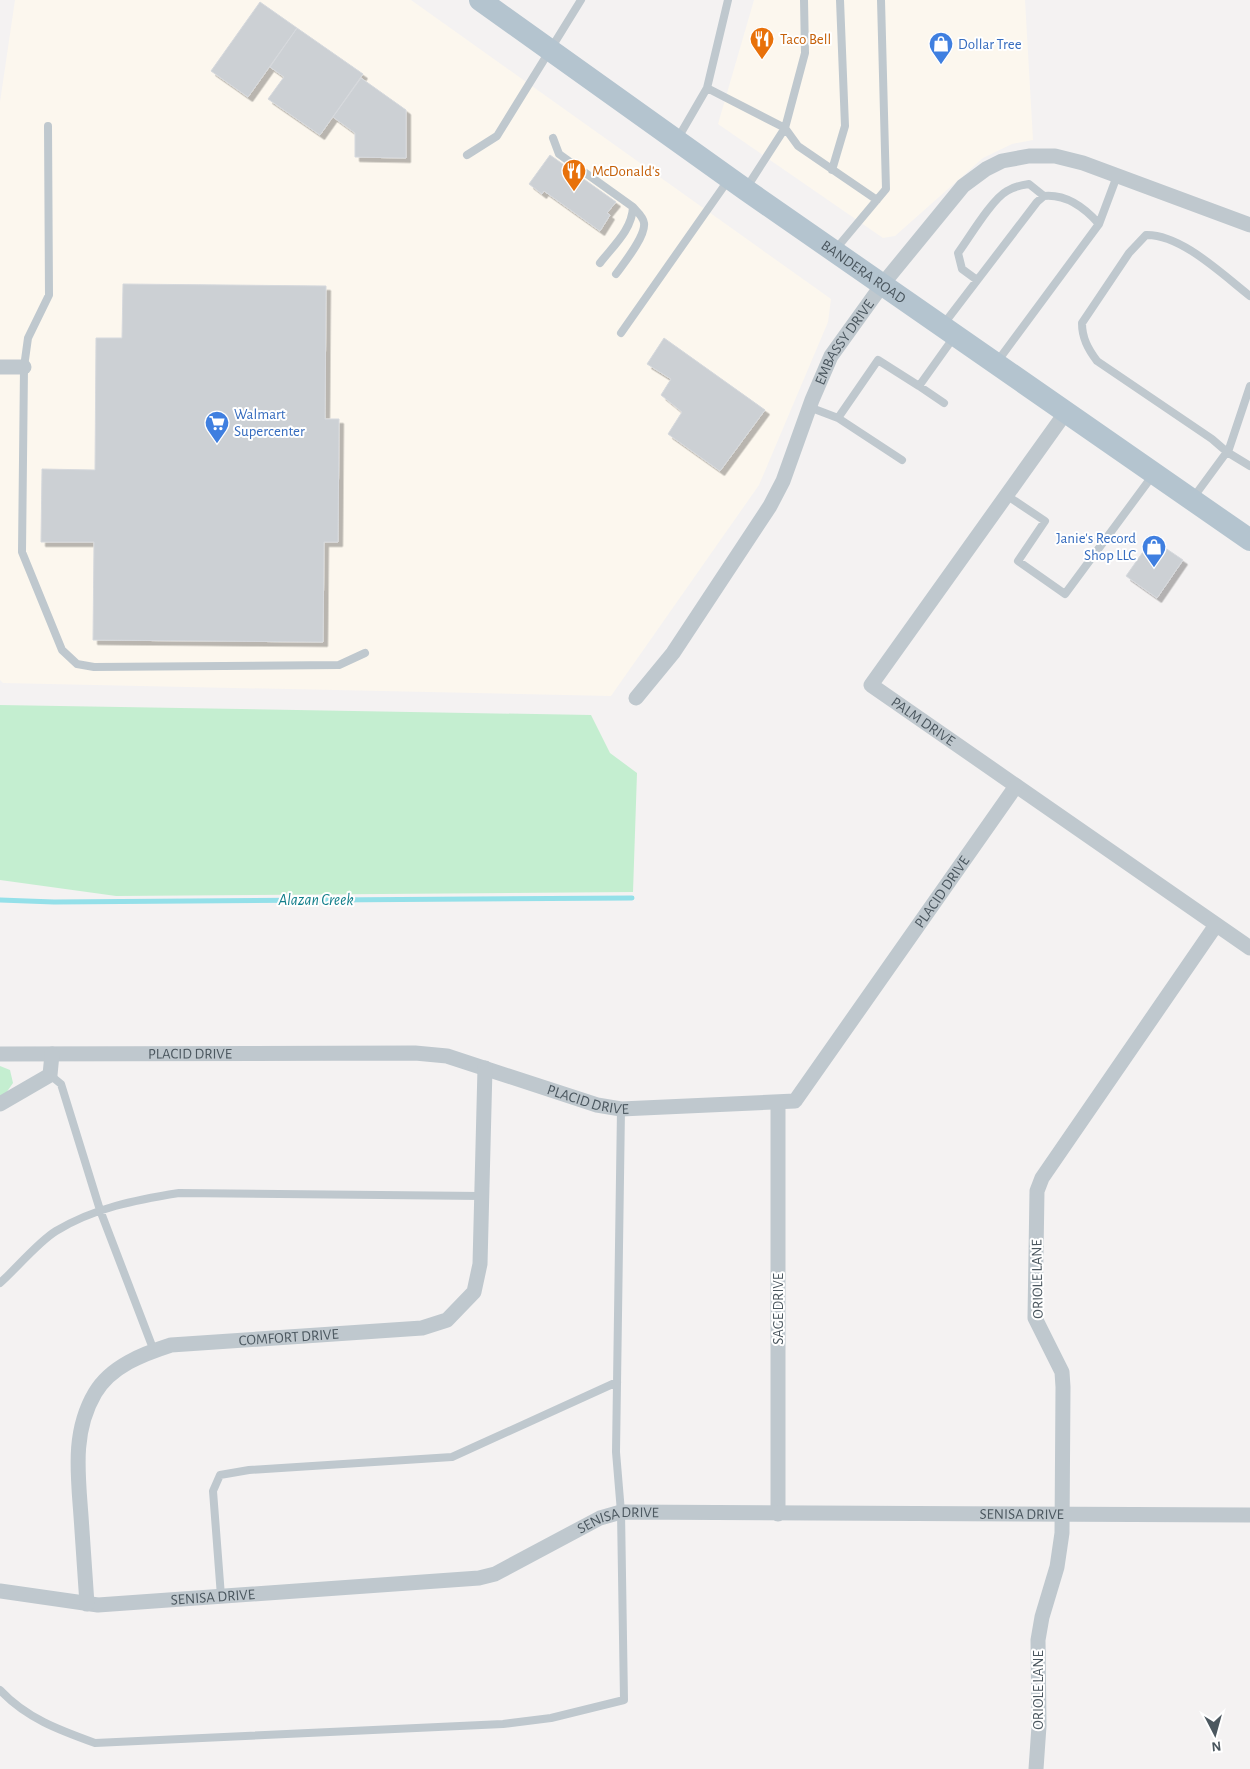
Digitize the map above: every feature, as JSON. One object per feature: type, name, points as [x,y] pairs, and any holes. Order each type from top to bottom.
[{"type":"main road","name":"BANDERA ROAD","points":[[480,0],[882,285],[1250,540]]},
{"type":"main road","points":[[507,0],[519,28]]},
{"type":"street","name":"EMBASSY DRIVE","points":[[636,698],[673,654],[770,506],[782,481],[809,406],[831,356],[882,285],[963,186],[986,169],[1002,161],[1030,156],[1055,156],[1083,163],[1250,225]]},
{"type":"street","points":[[0,367],[24,367]]},
{"type":"street","name":"PALM DRIVE","points":[[1066,412],[872,685],[1250,948]]},
{"type":"street","name":"PLACID DRIVE","points":[[0,1054],[416,1053],[447,1056],[597,1105],[621,1109],[778,1104],[795,1101],[1016,786]]},
{"type":"street","name":"ORIOLE LANE","points":[[1036,1769],[1039,1726],[1038,1640],[1042,1617],[1060,1550],[1062,1514],[1062,1372],[1034,1318],[1037,1191],[1042,1178],[1216,925]]},
{"type":"street","points":[[0,1104],[50,1075],[52,1054]]},
{"type":"street","name":"COMFORT DRIVE","points":[[88,1604],[76,1470],[79,1438],[95,1392],[117,1369],[171,1345],[422,1328],[447,1320],[474,1292],[480,1264],[485,1068]]},
{"type":"street","name":"SAGE DRIVE","points":[[778,1104],[778,1514]]},
{"type":"street","name":"SENISA DRIVE","points":[[0,1591],[88,1604],[479,1578],[495,1574],[600,1518],[621,1512],[1250,1515]]},
{"type":"lane","points":[[467,154],[497,136],[581,0]]},
{"type":"lane","points":[[676,140],[707,88],[728,0]]},
{"type":"lane","points":[[621,333],[738,184],[785,128],[805,53],[804,0]]},
{"type":"lane","points":[[832,170],[845,126],[840,0]]},
{"type":"lane","points":[[834,251],[886,189],[881,0]]},
{"type":"lane","points":[[707,88],[785,128],[798,146],[877,200]]},
{"type":"lane","points":[[48,126],[49,296],[28,338],[24,367],[22,552],[62,650],[78,664],[94,667],[339,665],[365,653]]},
{"type":"lane","points":[[553,138],[559,154],[633,207],[641,216],[644,223],[644,233],[616,274]]},
{"type":"lane","points":[[996,364],[1099,224],[1117,176]]},
{"type":"lane","points":[[976,280],[962,269],[958,253],[1006,191],[1029,184],[1044,196],[1071,200],[1090,213],[1099,224]]},
{"type":"lane","points":[[918,386],[976,280],[1037,202],[1044,196]]},
{"type":"lane","points":[[600,263],[629,227],[633,217],[633,207]]},
{"type":"lane","points":[[1250,296],[1210,264],[1172,239],[1159,235],[1146,235],[1129,253],[1082,323],[1082,334],[1089,350],[1097,361],[1250,466]]},
{"type":"lane","points":[[838,418],[878,360],[944,403]]},
{"type":"lane","points":[[1192,500],[1227,452],[1250,386]]},
{"type":"lane","points":[[809,406],[838,418],[902,460]]},
{"type":"lane","points":[[1006,495],[1045,521],[1018,561],[1065,594],[1154,473]]},
{"type":"lane","points":[[50,1075],[61,1084],[100,1210],[154,1351]]},
{"type":"lane","points":[[0,1690],[15,1706],[58,1730],[95,1742],[503,1724],[551,1718],[624,1700],[621,1512],[616,1452],[621,1109]]},
{"type":"lane","points":[[0,1283],[54,1232],[100,1210],[132,1200],[179,1193],[482,1196]]},
{"type":"lane","points":[[221,1596],[213,1491],[220,1476],[249,1470],[452,1457],[617,1382]]},
{"type":"shaded area","points":[[15,0],[411,0],[831,299],[828,322],[759,485],[611,696],[3,683],[0,680],[0,102]]},
{"type":"shaded area","points":[[754,0],[1025,0],[1033,140],[1012,144],[983,158],[895,236],[883,238],[718,124]]},
{"type":"green space","points":[[0,705],[591,715],[610,753],[637,773],[633,892],[116,896],[0,880]]},
{"type":"green space","points":[[0,1066],[10,1070],[13,1083],[6,1093],[0,1096]]},
{"type":"building","points":[[260,2],[297,28],[248,97],[211,71]]},
{"type":"building","points":[[297,28],[363,74],[320,135],[268,99],[284,77],[270,67]]},
{"type":"building","points":[[361,78],[406,110],[406,158],[355,157],[355,133],[333,117]]},
{"type":"building","name":"McDonald's","points":[[550,155],[616,202],[607,213],[610,215],[600,231],[544,191],[542,194],[529,184]]},
{"type":"building","name":"Walmart Supercenter","points":[[123,284],[326,286],[325,419],[339,419],[338,542],[324,542],[323,642],[93,640],[94,542],[41,542],[42,469],[95,470],[96,338],[122,338]]},
{"type":"building","points":[[664,338],[765,410],[720,471],[668,434],[682,412],[661,395],[671,379],[647,364]]},
{"type":"building","name":"Janie's Record Shop LLC","points":[[1152,539],[1183,560],[1157,598],[1126,576]]},
{"type":"waterway","name":"Alazan Creek","points":[[0,900],[54,902],[632,898]]},
{"type":"place","name":"Taco Bell","points":[[762,60]]},
{"type":"place","name":"Dollar Tree","points":[[941,65]]},
{"type":"place","name":"McDonald's","points":[[574,192]]},
{"type":"place","name":"Walmart Supercenter","points":[[217,444]]},
{"type":"place","name":"Janie's Record Shop LLC","points":[[1154,568]]}]
